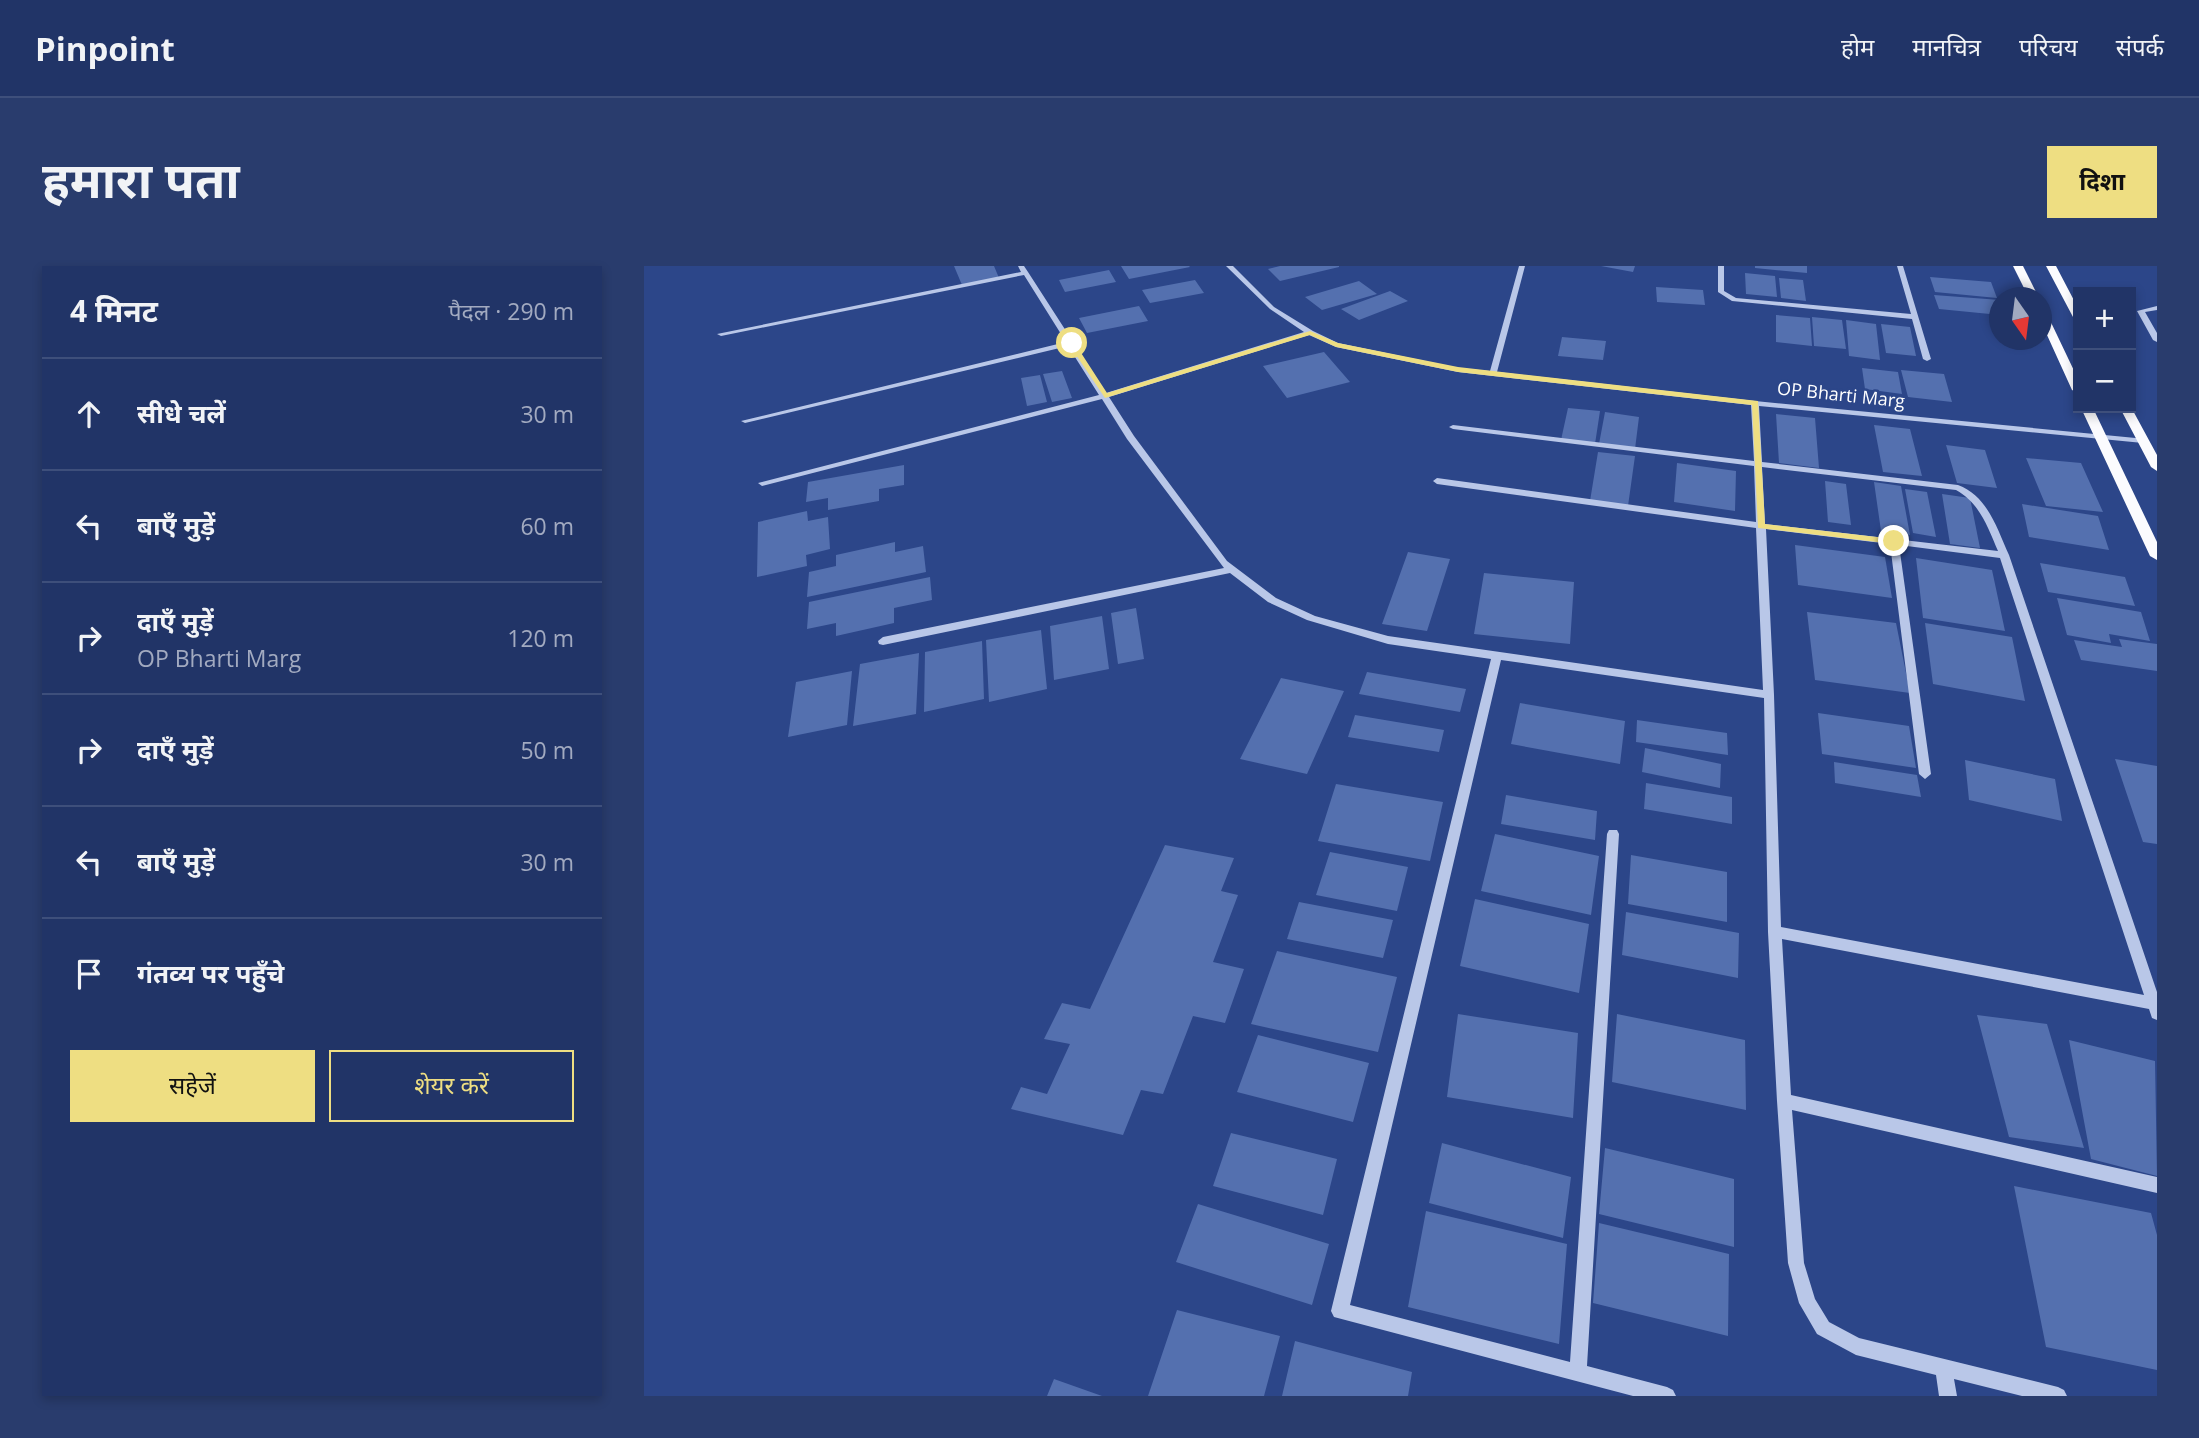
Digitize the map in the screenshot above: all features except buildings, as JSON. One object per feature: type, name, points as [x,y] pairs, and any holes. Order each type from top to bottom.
[{"type":"main road","points":[[2018,266],[2028,287]]},
{"type":"main road","points":[[2051,266],[2073,308]]},
{"type":"main road","points":[[2052,335],[2073,379]]},
{"type":"main road","points":[[2090,413],[2157,556]]},
{"type":"main road","points":[[2129,413],[2157,467]]},
{"type":"street","name":"OP Bharti Marg","points":[[1229,266],[1272,308],[1310,333],[1336,345],[1493,374],[2143,441]]},
{"type":"street","points":[[1493,374],[1522,266]]},
{"type":"street","points":[[1721,266],[1721,292],[1734,300],[1915,317]]},
{"type":"street","points":[[1900,266],[1927,359]]},
{"type":"street","points":[[721,334],[1024,270],[1130,438],[1224,563],[1272,600],[1311,618],[1388,640],[1769,695]]},
{"type":"street","points":[[2157,308],[2141,311],[2157,340]]},
{"type":"street","points":[[762,483],[1105,396],[1310,333]]},
{"type":"street","points":[[745,421],[1072,343]]},
{"type":"street","points":[[1755,403],[1784,1101],[1796,1263],[1808,1303],[1823,1328],[1856,1346],[2057,1396]]},
{"type":"street","points":[[1453,427],[1958,488],[1967,491],[1979,503],[2004,555],[2155,1008],[1775,932]]},
{"type":"street","points":[[1437,481],[1761,526],[2004,555]]},
{"type":"street","points":[[1894,541],[1925,774]]},
{"type":"street","points":[[883,641],[1232,569]]},
{"type":"street","points":[[1497,656],[1340,1311],[1667,1396]]},
{"type":"street","points":[[1578,1373],[1613,834]]},
{"type":"street","points":[[1784,1101],[2157,1185]]},
{"type":"street","points":[[1944,1368],[1948,1396]]},
{"type":"route","points":[[1072,343],[1105,396],[1310,333],[1336,345],[1458,370],[1755,403],[1761,526],[1894,541]]}]
